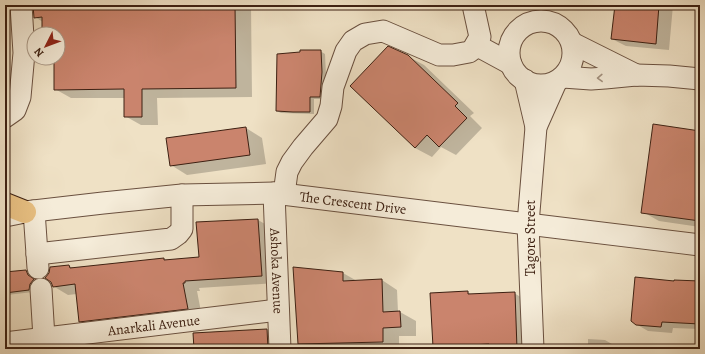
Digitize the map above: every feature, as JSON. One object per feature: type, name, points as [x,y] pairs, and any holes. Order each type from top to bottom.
[{"type":"main road","points":[[5,204],[21,213]]},
{"type":"street","points":[[5,116],[15,110],[20,97],[24,53],[21,5]]},
{"type":"street","points":[[473,5],[478,41],[511,64]]},
{"type":"street","points":[[552,5],[558,25]]},
{"type":"street","points":[[511,64],[509,52],[512,39],[529,15],[534,22],[542,21],[558,25],[569,36],[572,43],[636,75]]},
{"type":"street","name":"Ashoka Avenue","points":[[280,349],[278,310],[279,193],[292,162],[327,119],[331,106],[333,87],[346,51],[354,41],[365,34],[383,31],[439,55],[453,55],[469,52],[478,41]]},
{"type":"street","points":[[478,41],[512,39]]},
{"type":"street","name":"Tagore Street","points":[[536,127],[559,79],[569,70],[573,61],[574,52],[572,43]]},
{"type":"street","name":"Tagore Street","points":[[511,64],[517,74],[525,80],[536,127],[528,224],[533,349]]},
{"type":"street","points":[[525,80],[532,84],[540,85],[548,84],[559,79],[605,78],[636,75],[700,79]]},
{"type":"street","name":"The Crescent Drive","points":[[21,213],[182,195],[279,193],[700,244]]},
{"type":"street","points":[[21,213],[38,261],[171,239],[182,229],[182,195]]},
{"type":"street","points":[[41,289],[44,338]]},
{"type":"street","name":"Anarkali Avenue","points":[[5,343],[278,310]]},
{"type":"building","points":[[33,5],[235,5],[236,88],[142,89],[142,117],[124,117],[124,89],[54,90],[54,66],[66,66],[66,26],[42,26],[42,17],[34,18]]},
{"type":"building","points":[[615,5],[659,5],[656,44],[611,39]]},
{"type":"building","points":[[388,46],[408,55],[458,103],[455,106],[467,118],[439,147],[427,135],[415,148],[350,86]]},
{"type":"building","points":[[300,50],[321,50],[322,72],[320,97],[310,97],[310,112],[276,111],[277,54],[300,52]]},
{"type":"building","points":[[653,124],[700,131],[700,221],[641,213]]},
{"type":"building","points":[[246,127],[250,155],[170,166],[166,138]]},
{"type":"building","points":[[258,219],[262,276],[185,281],[185,283],[183,283],[188,309],[79,322],[75,284],[53,287],[51,282],[45,278],[49,273],[50,267],[69,265],[70,268],[164,258],[164,260],[199,257],[196,222]]},
{"type":"building","points":[[293,267],[343,272],[343,281],[382,279],[383,312],[400,311],[401,327],[383,328],[383,342],[298,344]]},
{"type":"building","points":[[26,270],[28,275],[34,279],[30,284],[29,290],[5,293],[5,272]]},
{"type":"building","points":[[635,277],[674,281],[700,281],[700,324],[662,322],[661,327],[636,325],[631,321]]},
{"type":"building","points":[[468,291],[468,294],[515,292],[517,349],[489,349],[489,344],[433,347],[430,293]]},
{"type":"building","points":[[267,329],[268,349],[194,349],[193,333]]}]
